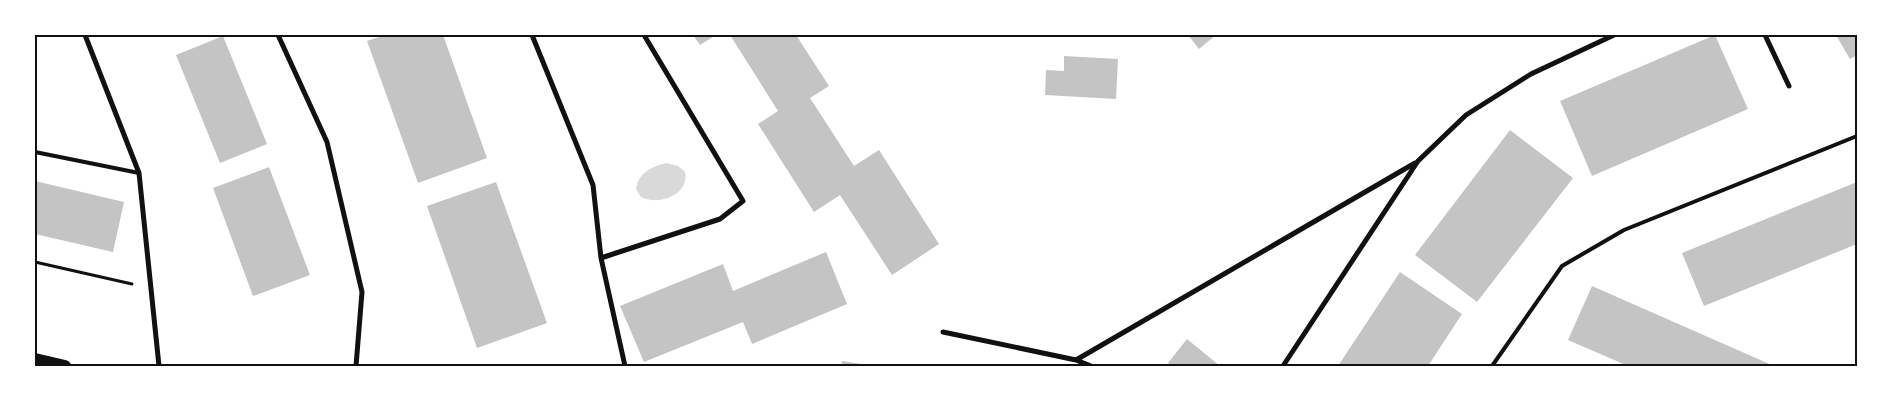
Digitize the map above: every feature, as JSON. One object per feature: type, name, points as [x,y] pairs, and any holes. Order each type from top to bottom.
[{"type":"main road","points":[[35,359],[65,366]]},
{"type":"street","points":[[85,35],[139,173],[160,366]]},
{"type":"street","points":[[278,35],[327,142],[362,292],[356,366]]},
{"type":"street","points":[[532,35],[593,185],[601,258],[625,366]]},
{"type":"street","points":[[601,258],[720,219],[743,201],[644,35]]},
{"type":"street","points":[[1283,366],[1418,161],[1466,115],[1531,74],[1614,35]]},
{"type":"street","points":[[1765,35],[1789,86]]},
{"type":"street","points":[[1076,360],[1418,161]]},
{"type":"street","points":[[943,332],[1076,360],[1091,366]]},
{"type":"lane","points":[[1500,366],[1494,364],[1562,266],[1624,230],[1857,136]]},
{"type":"lane","points":[[35,152],[139,173]]},
{"type":"path","points":[[35,262],[136,285]]},
{"type":"shaded area","points":[[666,163],[678,166],[685,172],[683,187],[678,192],[664,199],[656,200],[641,197],[636,189],[640,178],[646,171]]},
{"type":"building","points":[[385,35],[443,35],[487,158],[418,183],[367,41]]},
{"type":"building","points":[[693,35],[716,35],[700,45]]},
{"type":"building","points":[[730,35],[796,35],[829,86],[810,98],[854,166],[879,150],[939,244],[892,275],[840,195],[814,212],[758,124],[778,111]]},
{"type":"building","points":[[1188,35],[1216,35],[1199,49]]},
{"type":"building","points":[[1715,35],[1748,109],[1592,176],[1560,101]]},
{"type":"building","points":[[1836,35],[1857,35],[1857,55],[1850,59]]},
{"type":"building","points":[[223,36],[267,144],[220,163],[176,55]]},
{"type":"building","points":[[1064,56],[1118,59],[1116,99],[1045,95],[1046,70],[1064,71]]},
{"type":"building","points":[[1510,130],[1573,178],[1477,302],[1415,255]]},
{"type":"building","points":[[269,167],[310,275],[253,296],[213,188]]},
{"type":"building","points":[[35,181],[124,202],[113,252],[35,234]]},
{"type":"building","points":[[496,182],[547,323],[477,348],[427,206]]},
{"type":"building","points":[[1857,182],[1857,244],[1704,306],[1682,253]]},
{"type":"building","points":[[826,252],[847,304],[752,344],[743,322],[644,362],[620,306],[723,264],[733,291]]},
{"type":"building","points":[[1400,272],[1462,314],[1428,366],[1338,366]]},
{"type":"building","points":[[1592,286],[1774,366],[1628,366],[1568,340]]},
{"type":"building","points":[[1187,339],[1220,366],[1172,366],[1168,363]]},
{"type":"building","points":[[842,361],[868,365],[868,366],[842,366]]}]
